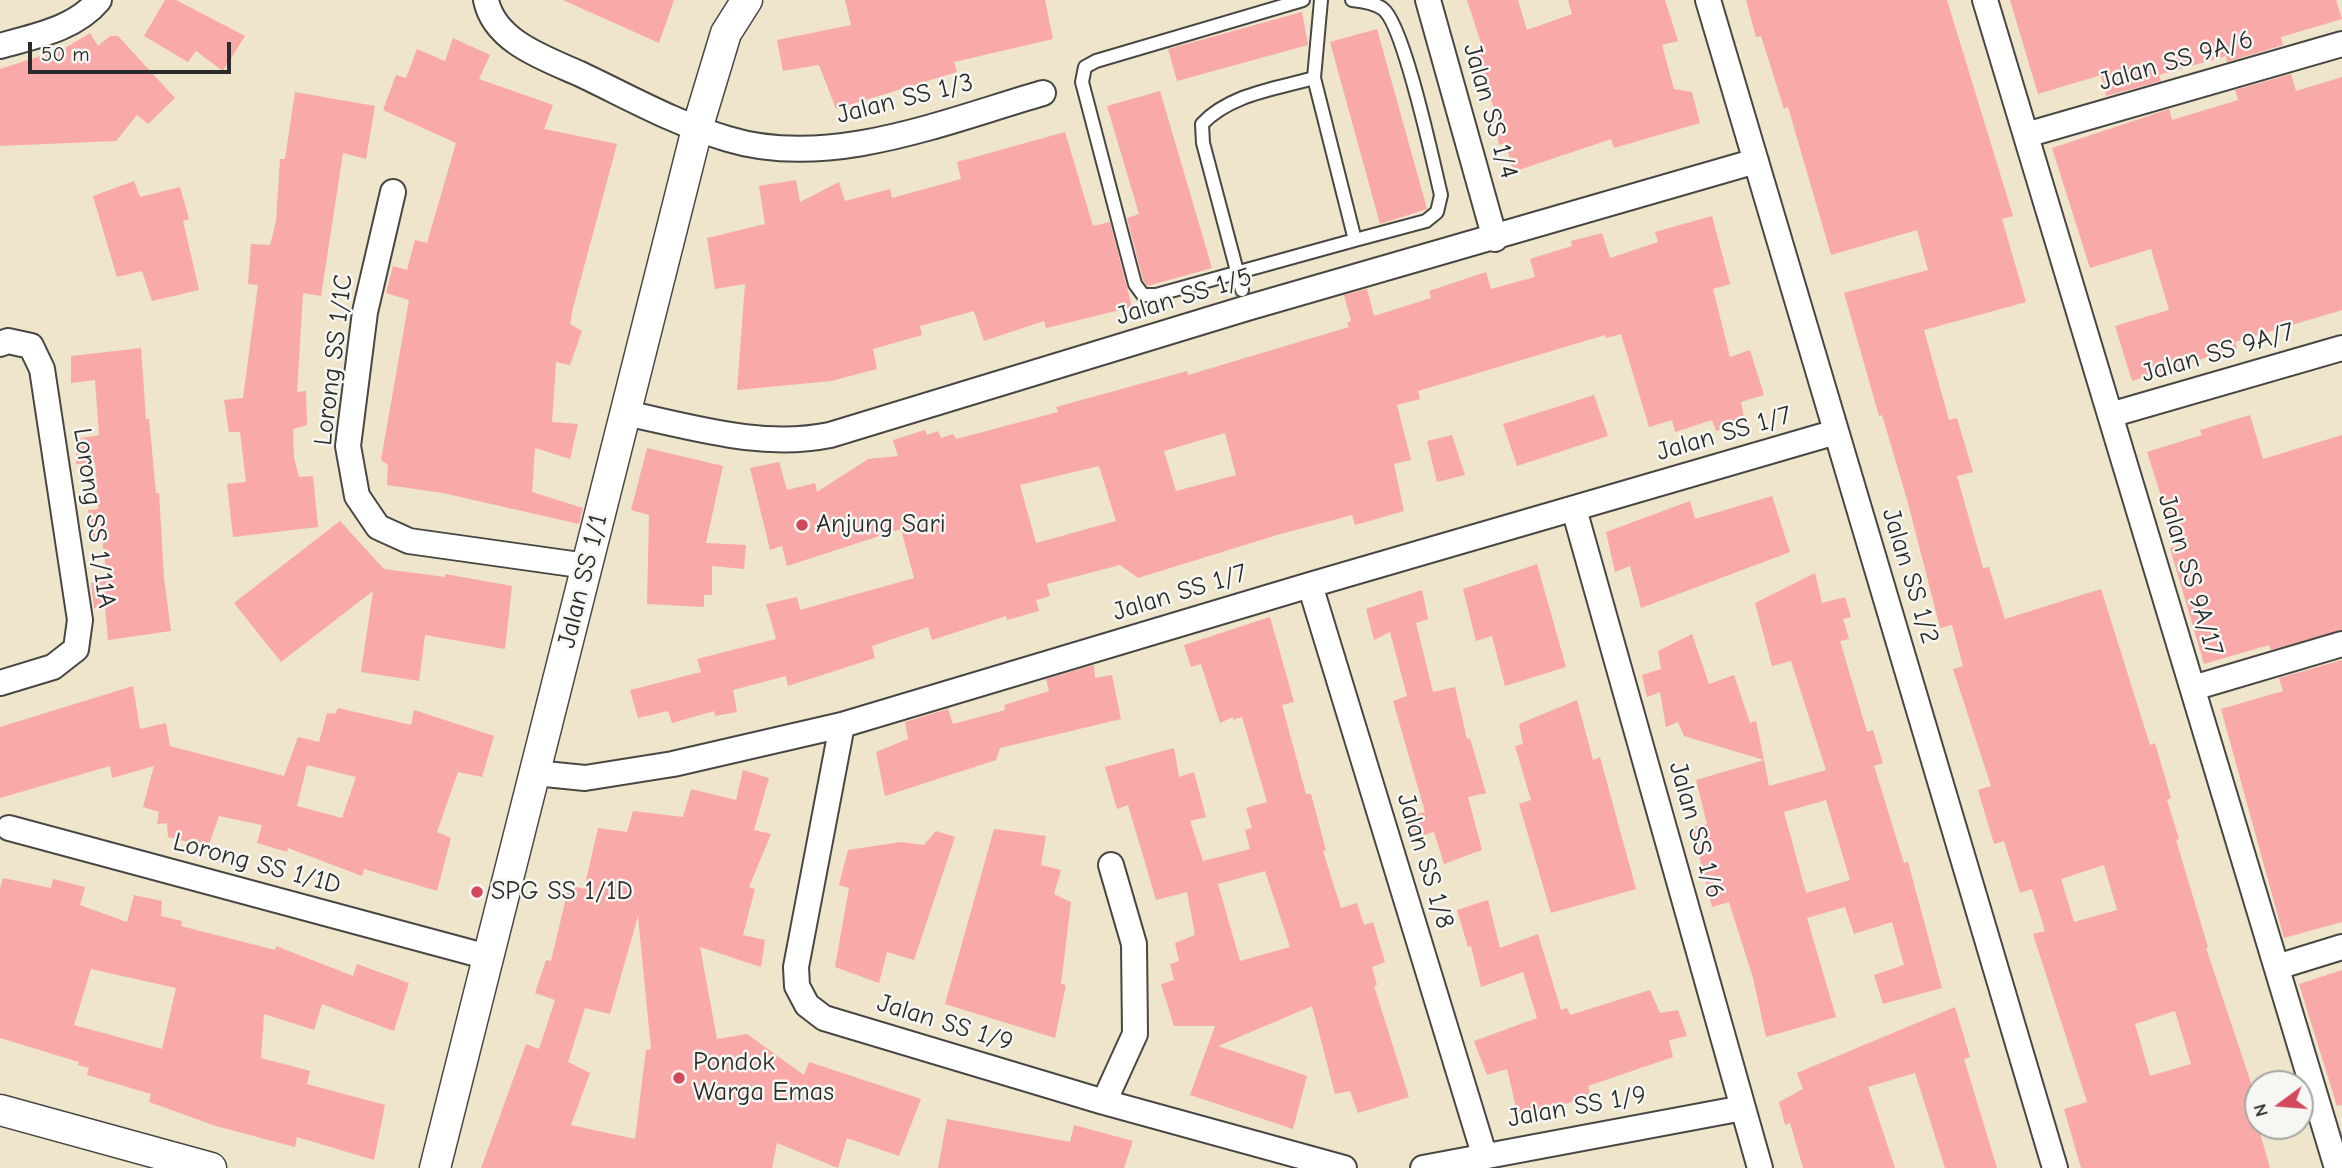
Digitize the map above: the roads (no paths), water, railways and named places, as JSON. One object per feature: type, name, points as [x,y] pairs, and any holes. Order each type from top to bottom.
[{"type":"street","points":[[0,46],[60,28],[90,10],[99,0]]},
{"type":"street","name":"Jalan SS 1/3","points":[[486,0],[502,30],[527,50],[697,129],[732,140],[800,149],[848,146],[1044,93]]},
{"type":"street","name":"Jalan SS 1/1","points":[[435,1168],[697,129],[726,33],[747,0]]},
{"type":"street","name":"Jalan SS 1/4","points":[[1428,0],[1495,239]]},
{"type":"street","name":"Jalan SS 1/2","points":[[1708,0],[2055,1168]]},
{"type":"street","name":"Jalan SS 9A/17","points":[[1985,0],[2337,1168]]},
{"type":"street","name":"Jalan SS 9A/6","points":[[2026,135],[2342,44]]},
{"type":"street","name":"Jalan SS 1/5","points":[[625,413],[762,441],[797,442],[830,435],[1242,290],[1495,239],[1756,161]]},
{"type":"street","name":"Lorong SS 1/1C","points":[[393,192],[365,312],[348,446],[357,496],[378,527],[409,541],[587,566]]},
{"type":"street","name":"Lorong SS 1/11A","points":[[0,344],[8,341],[31,346],[42,369],[80,620],[76,649],[53,667],[0,682]]},
{"type":"street","name":"Jalan SS 9A/7","points":[[2110,415],[2342,348]]},
{"type":"street","name":"Jalan SS 1/7","points":[[535,772],[585,778],[673,764],[842,725],[1310,584],[1836,432]]},
{"type":"street","name":"Jalan SS 1/6","points":[[1574,509],[1760,1168]]},
{"type":"street","name":"Jalan SS 1/8","points":[[1310,584],[1484,1154]]},
{"type":"street","points":[[2193,688],[2342,644]]},
{"type":"street","name":"Jalan SS 1/9","points":[[842,725],[831,797],[797,956],[797,986],[807,1005],[824,1018],[1104,1102],[1344,1168]]},
{"type":"street","name":"Lorong SS 1/1D","points":[[9,828],[488,957]]},
{"type":"street","points":[[1104,1102],[1135,1034],[1134,944],[1111,865]]},
{"type":"street","points":[[2277,967],[2342,947]]},
{"type":"street","name":"Jalan SS 1/9","points":[[1423,1168],[1484,1154],[1743,1108]]},
{"type":"street","points":[[0,1110],[211,1168]]},
{"type":"lane","points":[[1303,0],[1112,55],[1085,66],[1082,82],[1135,284],[1143,295],[1242,290],[1355,240],[1426,221],[1437,212],[1441,195],[1413,85],[1392,19],[1383,9],[1352,0]]},
{"type":"lane","points":[[1321,0],[1314,78],[1355,240]]},
{"type":"lane","points":[[1242,290],[1203,143],[1202,124],[1216,109],[1245,97],[1314,78]]},
{"type":"place","name":"Anjung Sari","points":[[802,525]]},
{"type":"place","name":"SPG SS 1/1D","points":[[477,892]]},
{"type":"place","name":"Pondok Warga Emas","points":[[679,1078]]}]
